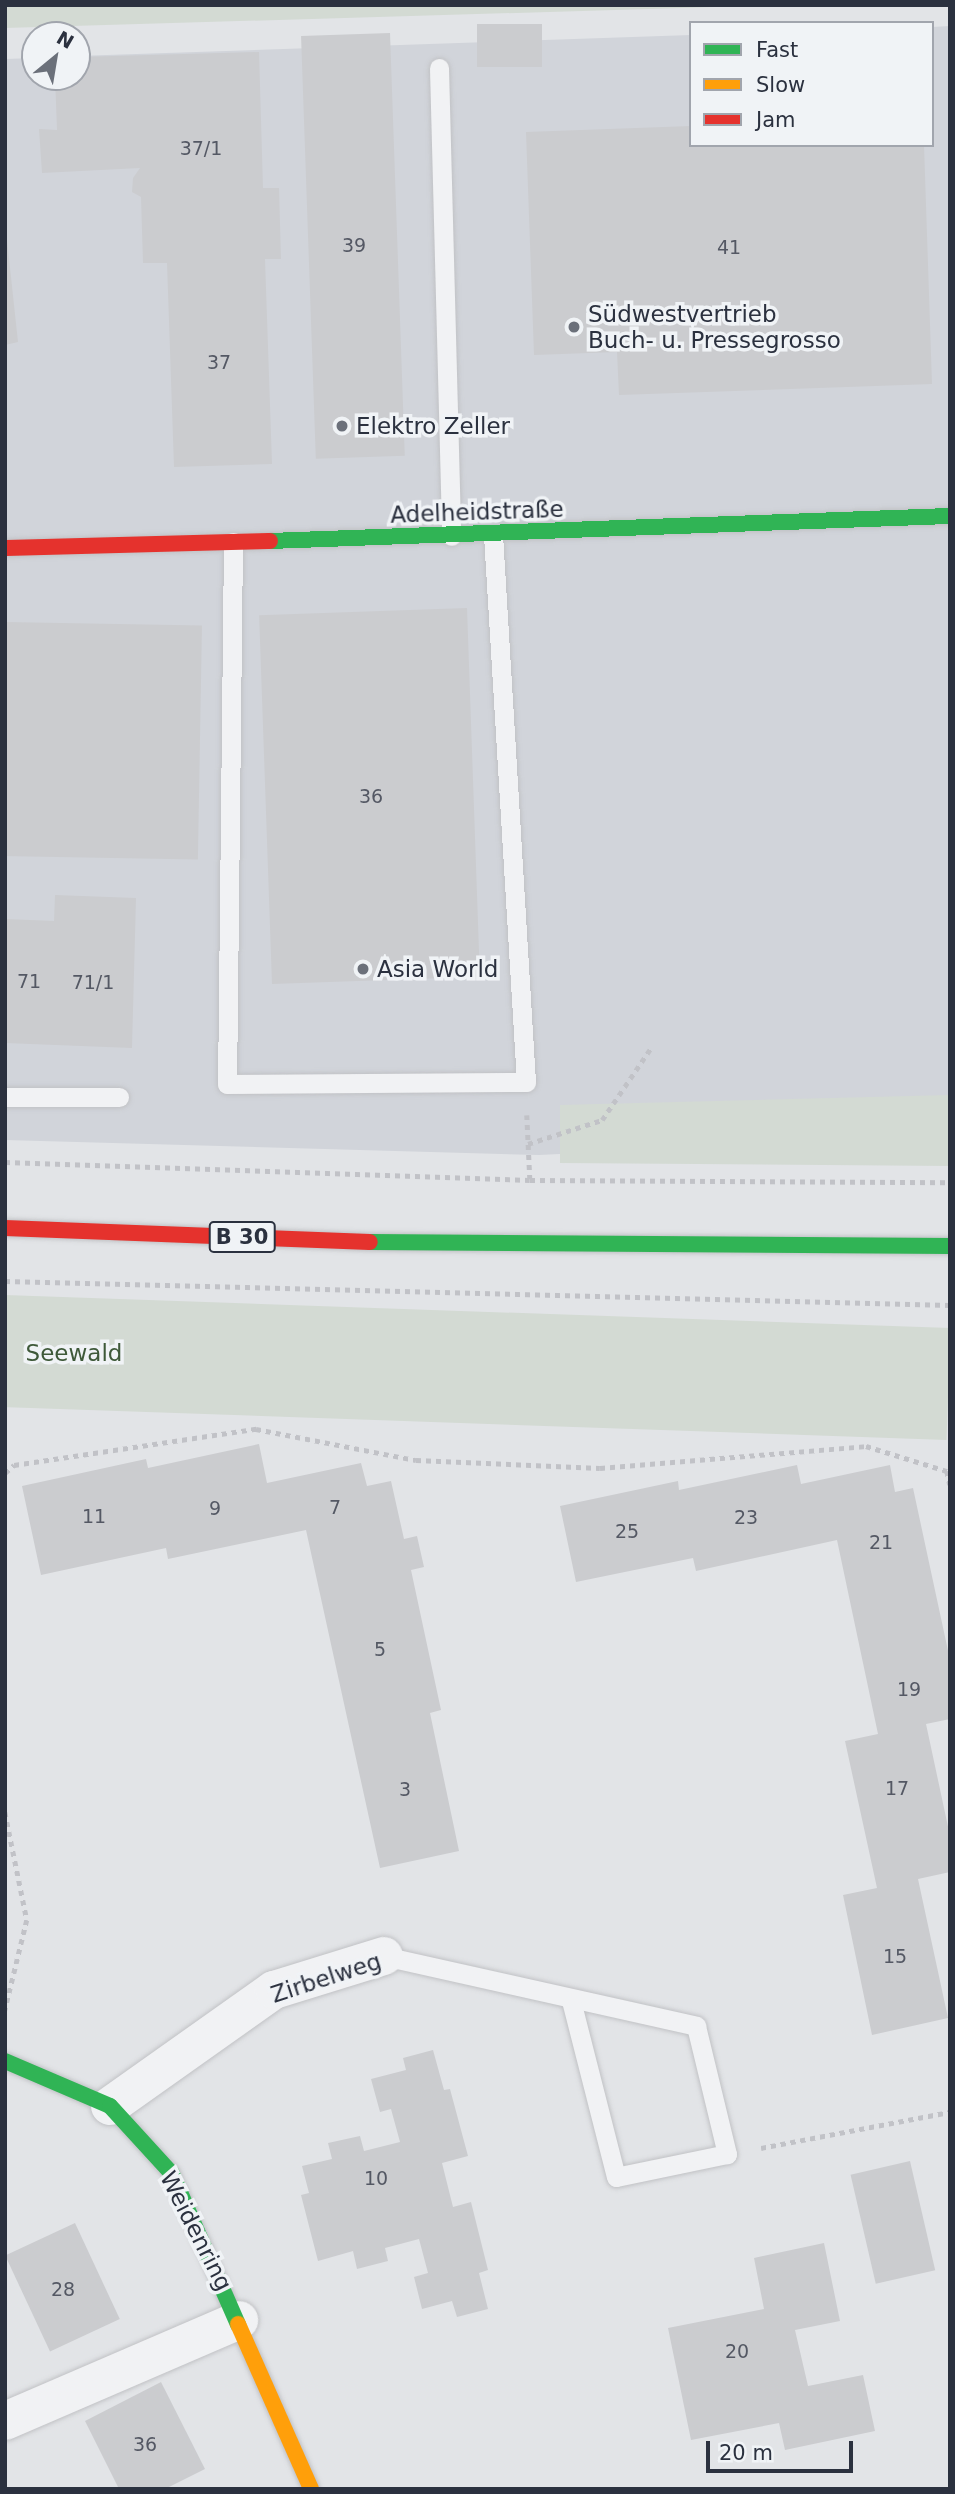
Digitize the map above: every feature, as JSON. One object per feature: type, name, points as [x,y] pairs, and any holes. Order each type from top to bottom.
[{"type":"street","name":"Adelheidstraße","points":[[5,548],[493,535],[950,516]]},
{"type":"street","name":"B 30","points":[[5,1228],[480,1245],[950,1246]]},
{"type":"street","name":"Zirbelweg","points":[[110,2106],[274,1990],[384,1956]]},
{"type":"street","name":"Weidenring","points":[[5,2061],[110,2106],[172,2174],[239,2320],[311,2489]]},
{"type":"street","name":"Weidenring","points":[[5,2421],[239,2320]]},
{"type":"lane","points":[[439,68],[451,536]]},
{"type":"lane","points":[[233,541],[227,1084],[526,1082],[493,535]]},
{"type":"lane","points":[[5,1097],[119,1097]]},
{"type":"lane","name":"Zirbelweg","points":[[384,1956],[696,2026],[727,2154]]},
{"type":"lane","points":[[571,2000],[616,2177],[727,2154]]},
{"type":"path","points":[[528,1144],[602,1120],[651,1048]]},
{"type":"path","points":[[526,1082],[530,1180]]},
{"type":"path","points":[[5,1162],[530,1180],[950,1182]]},
{"type":"path","points":[[5,1281],[950,1305]]},
{"type":"path","points":[[5,1473],[13,1465],[256,1429],[416,1460],[600,1468],[866,1446],[947,1471],[950,1485]]},
{"type":"path","points":[[5,1812],[27,1920],[5,2010]]},
{"type":"path","points":[[727,2154],[950,2112]]},
{"type":"shaded area","points":[[950,26],[950,1135],[539,1155],[5,1140],[5,59],[21,58],[21,91],[91,91],[91,56],[689,35],[689,147],[934,147],[934,27]]},
{"type":"green space","points":[[5,5],[783,5],[91,25],[91,21],[21,21],[21,28],[5,28]]},
{"type":"green space","points":[[950,1095],[950,1166],[560,1163],[560,1105]]},
{"type":"green space","name":"Seewald","points":[[5,1295],[950,1328],[947,1440],[5,1407]]},
{"type":"building","points":[[477,24],[542,24],[542,67],[477,67]]},
{"type":"building","points":[[390,33],[405,456],[316,459],[301,36]]},
{"type":"building","points":[[259,52],[263,188],[279,188],[281,259],[265,259],[272,464],[174,467],[167,263],[143,263],[141,197],[132,192],[133,178],[140,168],[42,173],[39,129],[57,130],[56,91],[91,91],[91,57]]},
{"type":"building","points":[[689,126],[689,147],[924,147],[932,384],[619,395],[617,352],[534,355],[526,132]]},
{"type":"building","points":[[7,240],[18,342],[5,345],[5,241]]},
{"type":"building","points":[[467,608],[480,977],[272,984],[259,615]]},
{"type":"building","points":[[5,622],[202,625],[198,859],[5,856]]},
{"type":"building","points":[[55,895],[136,898],[132,1048],[5,1043],[5,919],[54,921]]},
{"type":"building","points":[[259,1444],[267,1483],[361,1463],[367,1486],[391,1481],[404,1539],[417,1536],[424,1567],[411,1570],[441,1710],[430,1713],[459,1851],[380,1868],[306,1530],[168,1559],[166,1548],[41,1575],[22,1486],[146,1459],[148,1468]]},
{"type":"building","points":[[797,1465],[801,1484],[890,1465],[895,1492],[913,1488],[950,1660],[950,1719],[926,1724],[950,1836],[950,1872],[918,1879],[948,2018],[872,2035],[843,1895],[877,1888],[845,1741],[878,1734],[837,1540],[696,1571],[693,1558],[576,1582],[560,1506],[678,1481],[679,1490]]},
{"type":"building","points":[[433,2050],[444,2090],[450,2089],[468,2156],[442,2163],[453,2207],[471,2202],[488,2270],[479,2273],[488,2309],[457,2317],[452,2301],[422,2309],[414,2277],[428,2273],[419,2239],[385,2248],[388,2261],[357,2269],[353,2251],[318,2261],[301,2195],[309,2193],[302,2166],[332,2159],[328,2143],[360,2136],[364,2151],[400,2142],[391,2109],[380,2112],[371,2079],[406,2070],[403,2058]]},
{"type":"building","points":[[910,2161],[935,2270],[876,2284],[851,2175]]},
{"type":"building","points":[[75,2223],[120,2319],[50,2352],[5,2256]]},
{"type":"building","points":[[824,2243],[840,2321],[795,2330],[808,2386],[863,2375],[875,2431],[785,2450],[779,2423],[691,2440],[668,2328],[764,2309],[754,2258]]},
{"type":"building","points":[[161,2382],[205,2469],[165,2489],[119,2489],[85,2421]]},
{"type":"traffic: fast","points":[[270,541],[950,516]]},
{"type":"traffic: fast","points":[[370,1242],[950,1246]]},
{"type":"traffic: fast","points":[[5,2061],[110,2106],[172,2174],[238,2324]]},
{"type":"traffic: slow","points":[[238,2324],[311,2489]]},
{"type":"traffic: jam","points":[[5,548],[270,541]]},
{"type":"traffic: jam","points":[[5,1228],[370,1242]]},
{"type":"place","name":"Südwestvertrieb Buch- u. Pressegrosso","points":[[574,327]]},
{"type":"place","name":"Elektro Zeller","points":[[342,426]]},
{"type":"place","name":"Asia World","points":[[363,969]]}]
